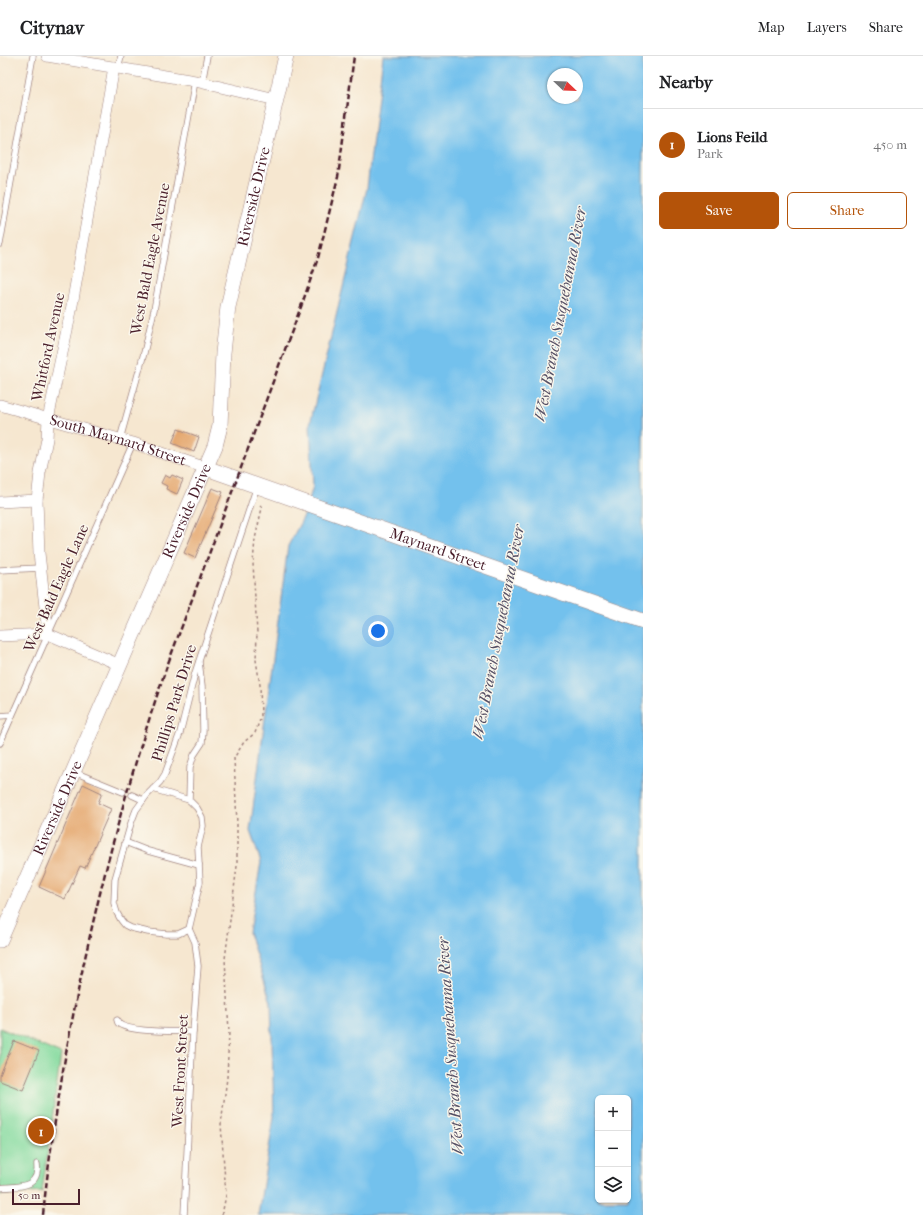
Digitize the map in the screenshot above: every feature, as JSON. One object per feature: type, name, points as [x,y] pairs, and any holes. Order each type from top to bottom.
[{"type":"main road","name":"Riverside Drive","points":[[0,940],[215,446],[220,426],[223,353],[228,307],[286,56]]},
{"type":"main road","name":"South Maynard Street","points":[[206,468],[302,501]]},
{"type":"main road","name":"Maynard Street","points":[[302,501],[643,621]]},
{"type":"street","points":[[47,56],[199,82],[276,100]]},
{"type":"street","name":"Whitford Avenue","points":[[48,634],[40,568],[37,517],[40,473],[47,439],[48,419],[72,311],[116,68]]},
{"type":"street","name":"South Maynard Street","points":[[0,405],[120,439],[206,468]]},
{"type":"street","points":[[0,502],[37,500]]},
{"type":"street","points":[[0,636],[48,634],[120,665]]},
{"type":"lane","points":[[0,244],[33,56]]},
{"type":"lane","points":[[116,68],[121,56]]},
{"type":"lane","name":"West Bald Eagle Avenue","points":[[120,439],[144,353],[154,310],[199,82],[207,56]]},
{"type":"lane","name":"West Bald Eagle Lane","points":[[0,743],[133,443]]},
{"type":"lane","name":"Phillips Park Drive","points":[[189,929],[178,934],[148,932],[131,928],[121,920],[116,913],[114,903],[114,887],[125,842],[136,810],[165,774],[180,733],[199,660],[257,486]]},
{"type":"lane","points":[[0,570],[40,568]]},
{"type":"lane","points":[[189,800],[190,767],[194,755],[202,743],[203,730],[202,686],[199,660]]},
{"type":"lane","points":[[0,716],[12,715]]},
{"type":"lane","points":[[74,772],[123,792]]},
{"type":"lane","points":[[153,789],[189,800],[197,808],[202,817],[204,826],[198,848],[200,882],[189,929]]},
{"type":"lane","points":[[132,796],[143,800]]},
{"type":"lane","points":[[125,842],[148,851],[199,865]]},
{"type":"lane","name":"West Front Street","points":[[184,1215],[193,1032],[198,966],[196,942],[189,929]]},
{"type":"lane","points":[[117,1020],[118,1023],[123,1026],[143,1030],[193,1032]]},
{"type":"lane","points":[[0,1188],[31,1183],[35,1179],[38,1171],[37,1164]]},
{"type":"path","points":[[222,1215],[226,1195],[221,1124],[227,1078],[229,1032],[225,959],[237,866],[234,758],[244,742],[255,733],[261,717],[260,685],[256,660],[257,633],[253,563],[255,539],[262,508],[257,501]]},
{"type":"green space","points":[[0,1028],[61,1054],[42,1192],[0,1195]]},
{"type":"water","name":"West Branch Susquehanna River","points":[[383,56],[643,56],[643,1215],[258,1215],[274,1117],[271,1002],[249,933],[261,862],[250,831],[288,546],[305,514],[313,486],[310,424],[367,188]]},
{"type":"building","points":[[178,429],[199,437],[194,452],[172,443]]},
{"type":"building","points":[[165,475],[170,478],[172,475],[183,480],[177,494],[166,489],[167,486],[161,483]]},
{"type":"building","points":[[212,488],[223,492],[195,558],[184,553]]},
{"type":"building","points":[[83,784],[102,793],[98,803],[111,809],[85,868],[80,866],[65,899],[39,887]]},
{"type":"building","points":[[14,1041],[39,1051],[23,1090],[0,1081],[0,1075]]},
{"type":"railway","points":[[43,1215],[50,1158],[73,1013],[95,913],[121,813],[135,764],[167,666],[318,258],[338,177],[354,56]]},
{"type":"place","name":"Lions Feild","points":[[41,1131]]}]
